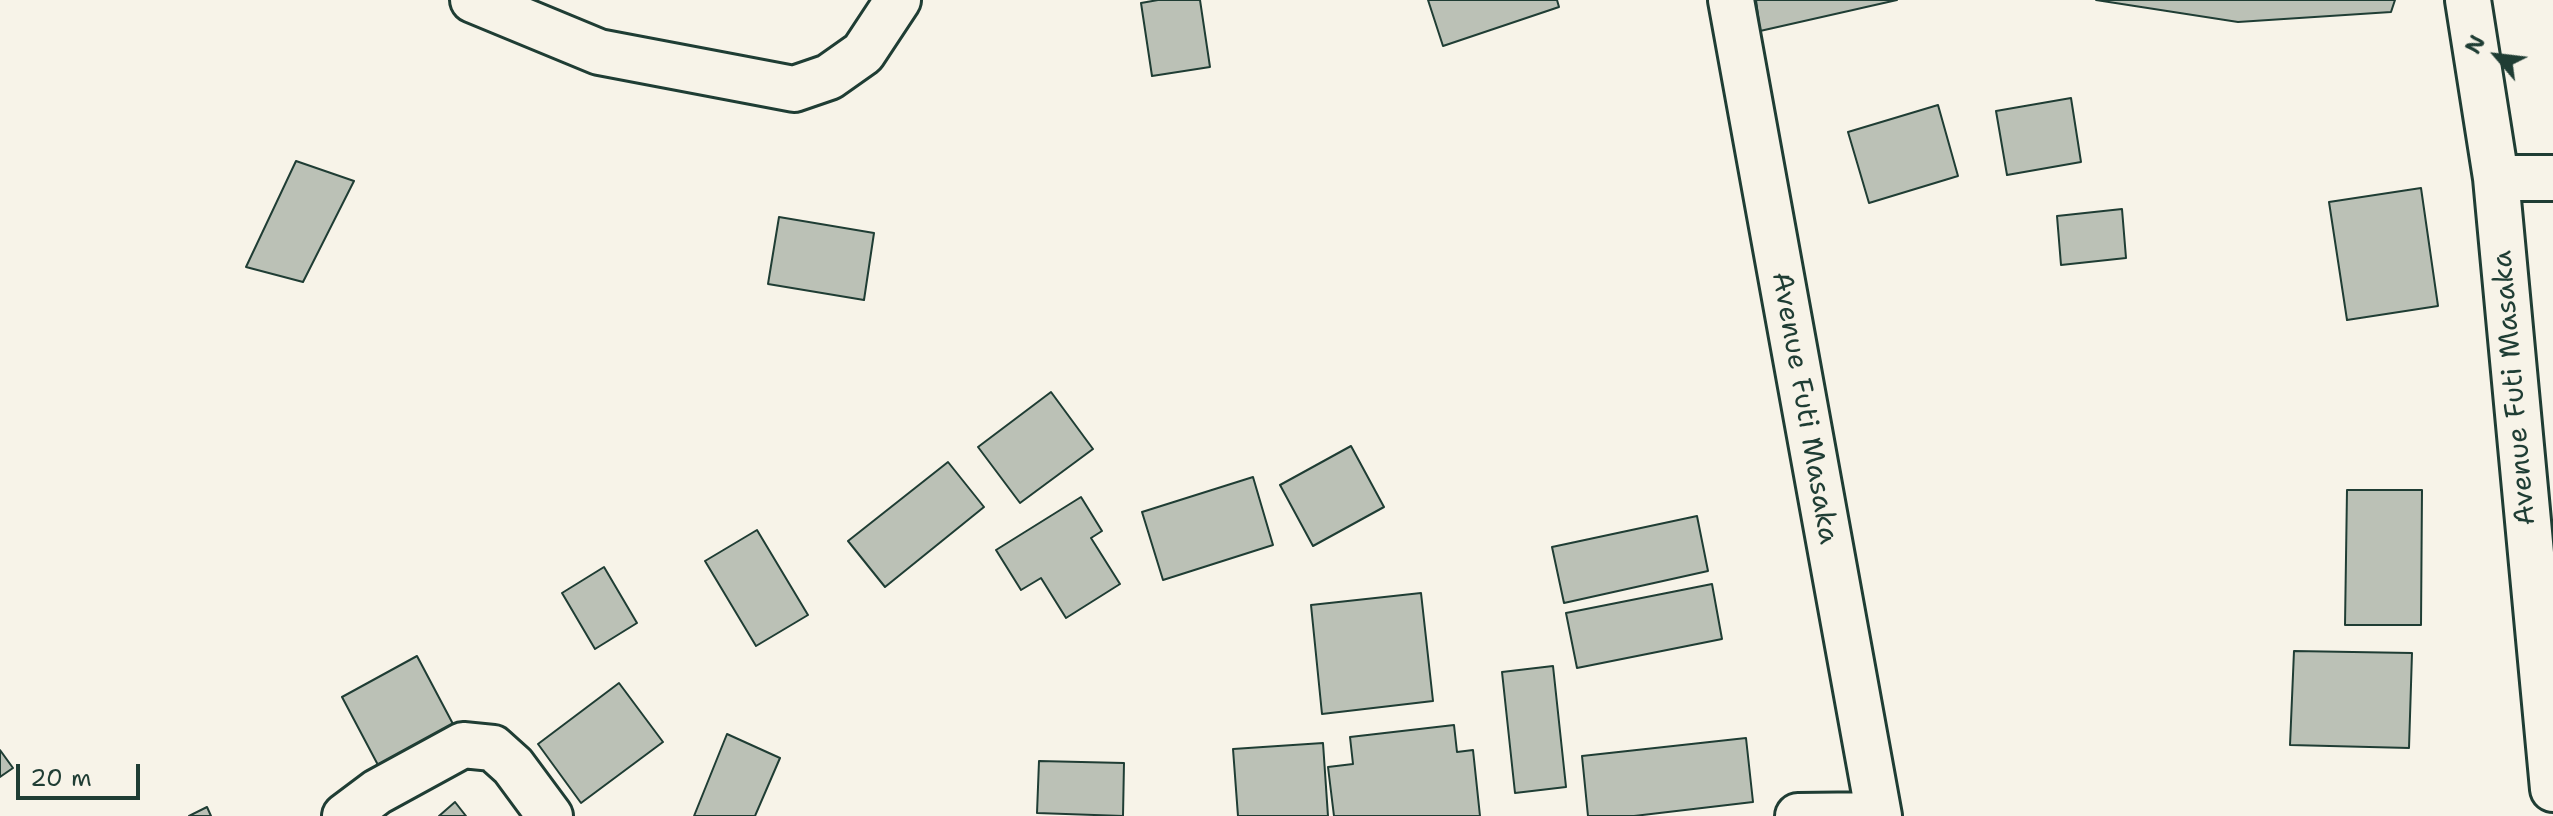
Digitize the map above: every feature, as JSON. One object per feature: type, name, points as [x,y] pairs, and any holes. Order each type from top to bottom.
[{"type":"street","points":[[473,0],[599,52],[794,89],[829,77],[863,53],[898,0]]},
{"type":"street","name":"Avenue Futi Masaka","points":[[1731,0],[1878,816]]},
{"type":"street","name":"Avenue Futi Masaka","points":[[2468,0],[2496,178],[2553,789]]},
{"type":"street","points":[[2496,178],[2553,178]]},
{"type":"street","points":[[345,816],[377,792],[463,745],[493,748],[513,766],[550,816]]},
{"type":"street","points":[[2547,816],[2553,808]]},
{"type":"street","points":[[1799,816],[1878,816]]},
{"type":"building","points":[[1200,0],[1210,67],[1152,76],[1141,3]]},
{"type":"building","points":[[1428,0],[1557,0],[1559,7],[1443,46]]},
{"type":"building","points":[[1756,0],[1897,0],[1760,31]]},
{"type":"building","points":[[2096,0],[2395,0],[2391,12],[2238,22]]},
{"type":"building","points":[[2071,98],[2081,162],[2007,175],[1996,111]]},
{"type":"building","points":[[1938,105],[1958,176],[1869,203],[1848,132]]},
{"type":"building","points":[[296,161],[354,181],[303,282],[246,267]]},
{"type":"building","points":[[2421,188],[2438,306],[2347,320],[2329,202]]},
{"type":"building","points":[[2122,209],[2126,258],[2061,265],[2057,216]]},
{"type":"building","points":[[779,217],[874,233],[864,300],[768,284]]},
{"type":"building","points":[[1051,392],[1093,449],[1020,503],[978,447]]},
{"type":"building","points":[[1351,446],[1384,507],[1313,546],[1280,485]]},
{"type":"building","points":[[948,462],[984,507],[885,587],[848,541]]},
{"type":"building","points":[[1253,477],[1273,545],[1163,580],[1142,512]]},
{"type":"building","points":[[2347,490],[2422,490],[2421,625],[2345,625]]},
{"type":"building","points":[[1081,497],[1102,531],[1091,538],[1120,584],[1066,618],[1041,578],[1021,590],[996,550]]},
{"type":"building","points":[[1697,516],[1708,571],[1564,603],[1552,547]]},
{"type":"building","points":[[757,530],[808,615],[756,646],[705,561]]},
{"type":"building","points":[[604,567],[637,623],[595,649],[562,593]]},
{"type":"building","points":[[1712,584],[1722,639],[1577,668],[1566,613]]},
{"type":"building","points":[[1421,593],[1433,701],[1322,714],[1311,605]]},
{"type":"building","points":[[2294,651],[2412,653],[2409,748],[2290,745]]},
{"type":"building","points":[[417,656],[453,724],[378,765],[342,697]]},
{"type":"building","points":[[1553,666],[1566,787],[1515,793],[1502,672]]},
{"type":"building","points":[[619,683],[663,742],[581,803],[538,744]]},
{"type":"building","points":[[1454,725],[1457,752],[1473,750],[1480,816],[1334,816],[1328,767],[1353,764],[1350,737]]},
{"type":"building","points":[[727,734],[780,758],[755,816],[694,816]]},
{"type":"building","points":[[1746,738],[1753,802],[1634,816],[1588,816],[1582,756]]},
{"type":"building","points":[[1323,743],[1328,816],[1238,816],[1233,749]]},
{"type":"building","points":[[0,750],[13,768],[0,777]]},
{"type":"building","points":[[1039,761],[1124,763],[1123,816],[1037,813]]},
{"type":"building","points":[[455,802],[466,816],[439,816]]},
{"type":"building","points":[[207,807],[211,816],[189,816]]}]
